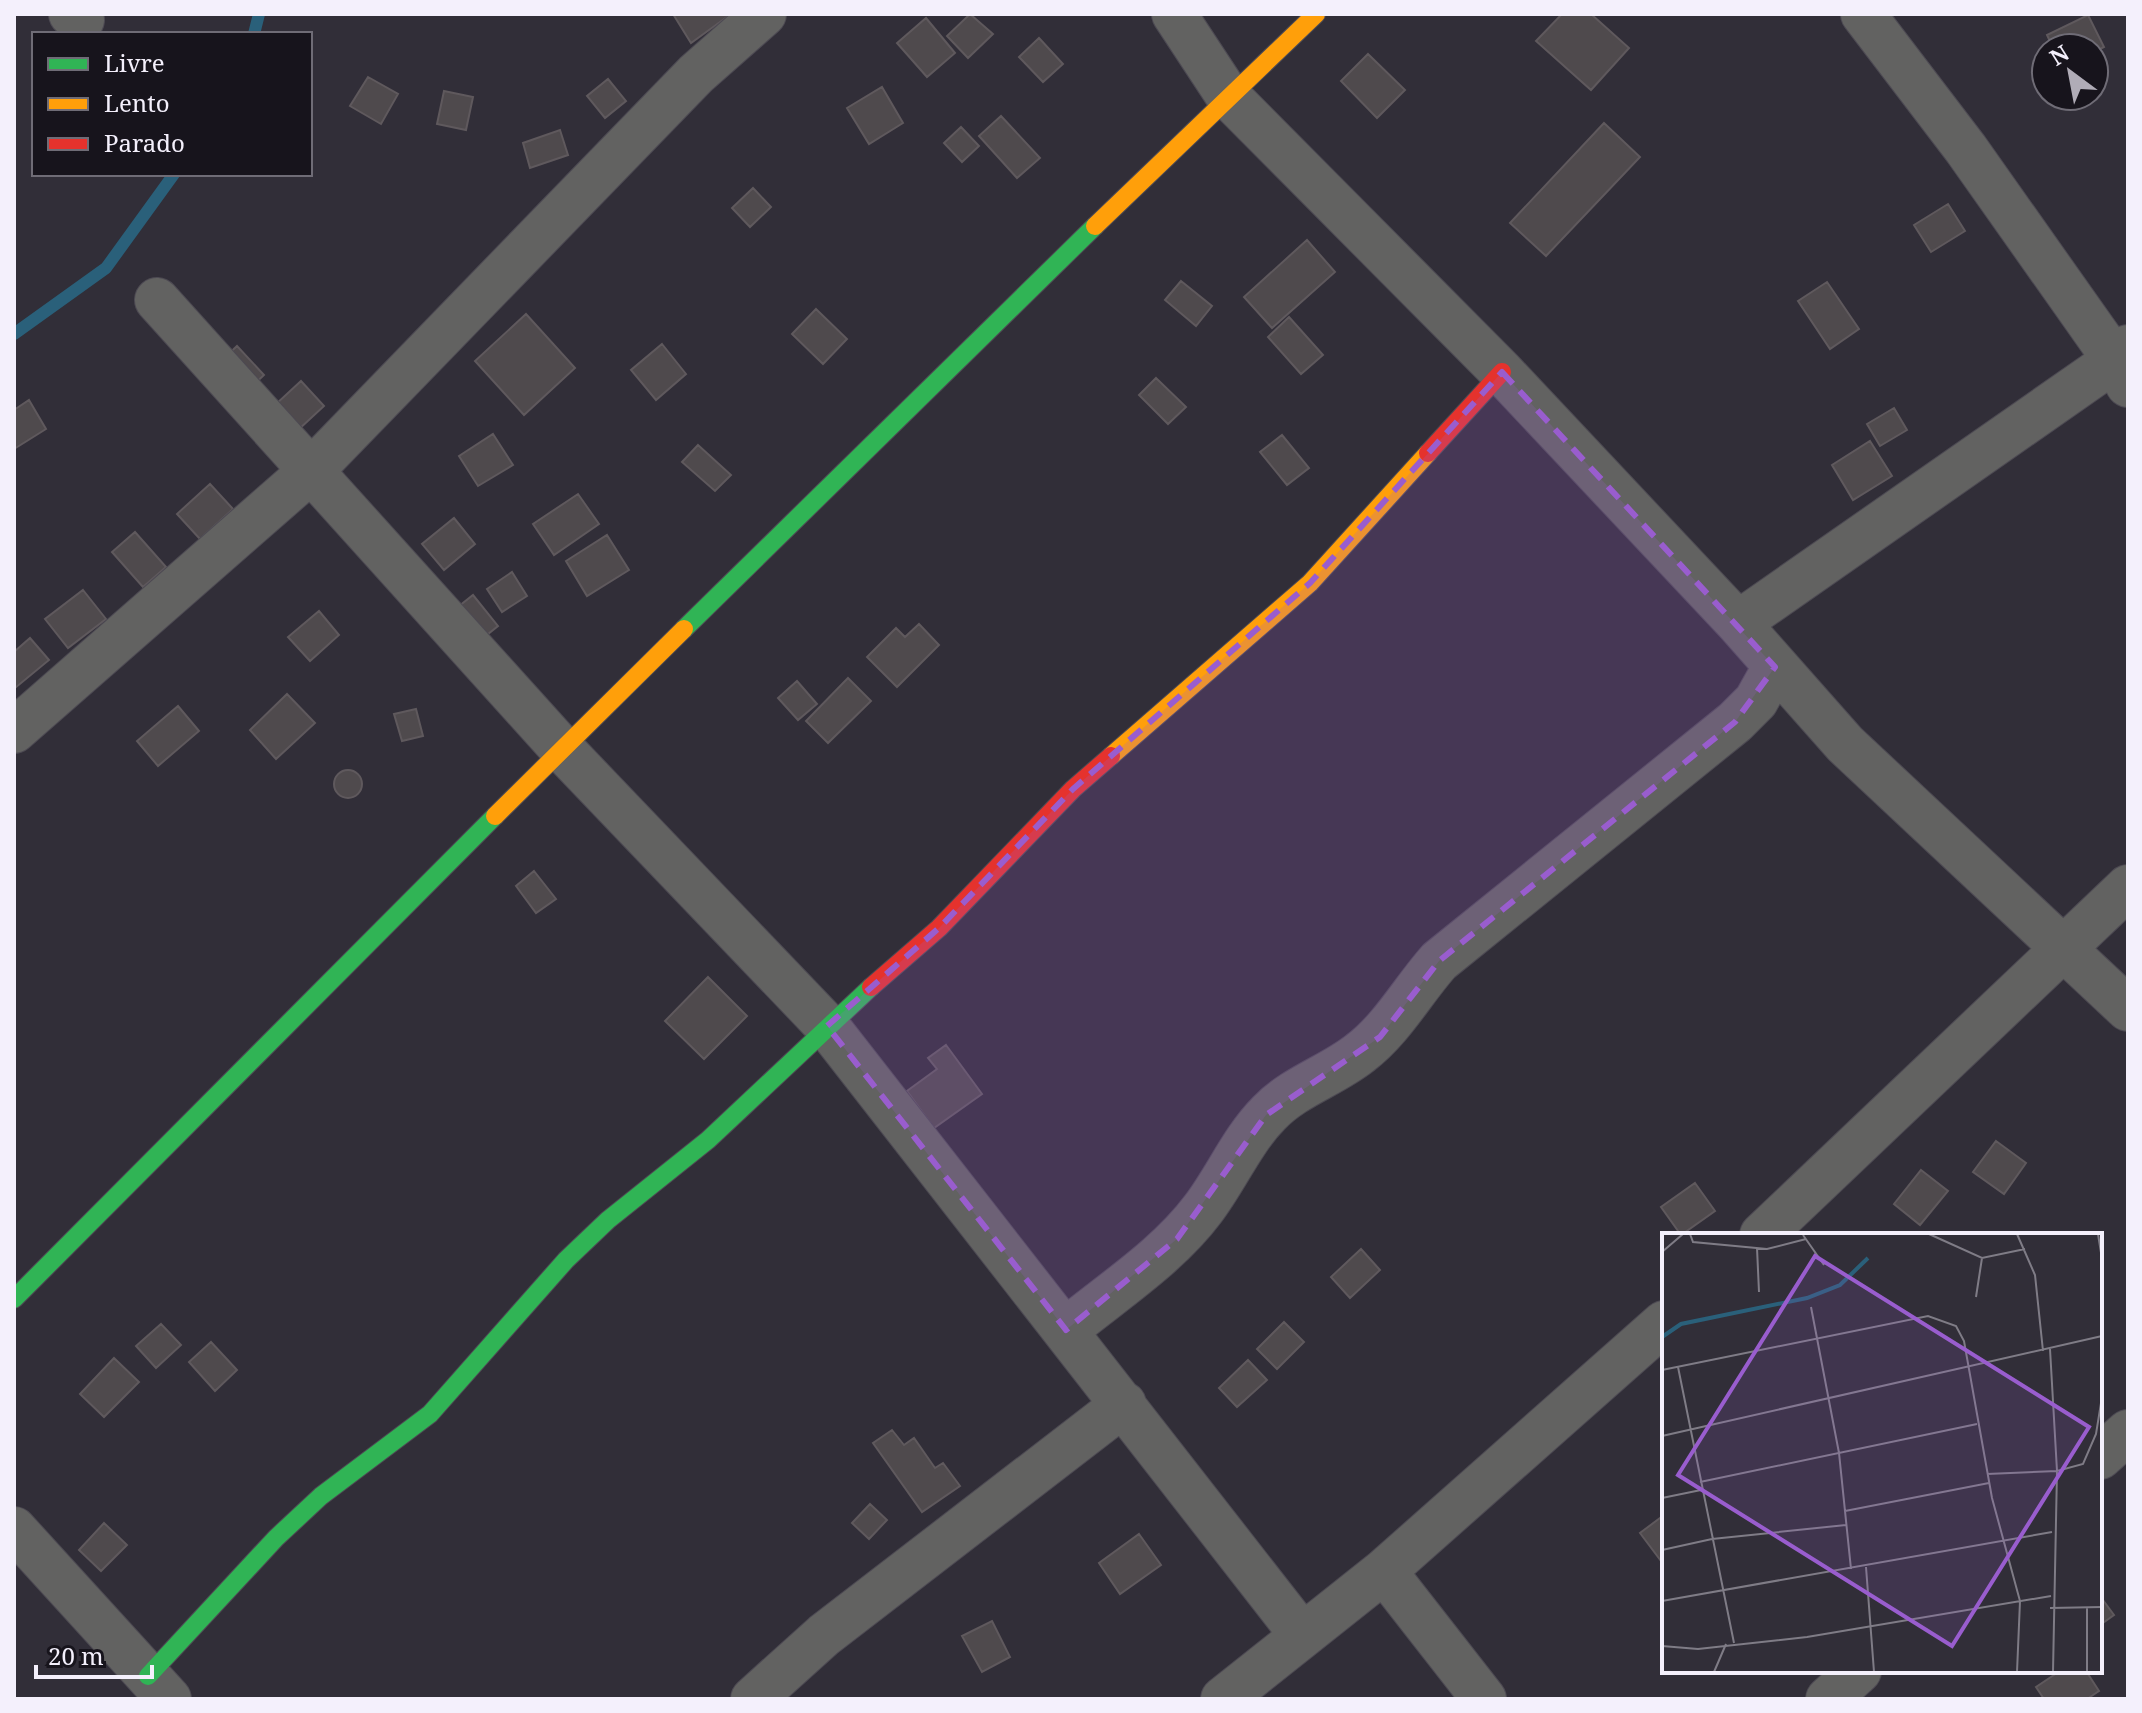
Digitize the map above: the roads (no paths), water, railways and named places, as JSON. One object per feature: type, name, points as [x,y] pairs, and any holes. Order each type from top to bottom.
[{"type":"street","points":[[14,731],[312,470],[696,74],[764,14]]},
{"type":"street","points":[[1174,14],[1228,96],[1502,372],[1738,623],[1845,744],[2128,1009]]},
{"type":"street","points":[[14,1299],[562,749],[1228,96],[1316,14]]},
{"type":"street","points":[[1738,623],[2124,364],[1863,14]]},
{"type":"street","points":[[157,300],[562,749],[827,1026],[1302,1635]]},
{"type":"street","points":[[14,1529],[158,1688],[287,1528],[321,1496],[430,1414],[566,1260],[608,1220],[708,1140],[827,1026],[939,928],[1073,789],[1310,583],[1502,372]]},
{"type":"street","points":[[1066,1330],[1177,1239],[1203,1210],[1266,1115],[1290,1094],[1358,1055],[1380,1037],[1410,993],[1439,961],[1735,722],[1756,701],[1775,667]]},
{"type":"street","points":[[1764,1233],[2128,887]]},
{"type":"street","points":[[1223,1699],[1384,1571],[1662,1325]]},
{"type":"street","points":[[753,1699],[824,1635],[1124,1404]]},
{"type":"street","points":[[2102,1455],[2128,1432]]},
{"type":"street","points":[[1384,1571],[1484,1699]]},
{"type":"street","points":[[1828,1699],[1857,1673]]},
{"type":"waterway","points":[[254,32],[259,14]]},
{"type":"waterway","points":[[14,334],[106,268],[173,176]]}]
